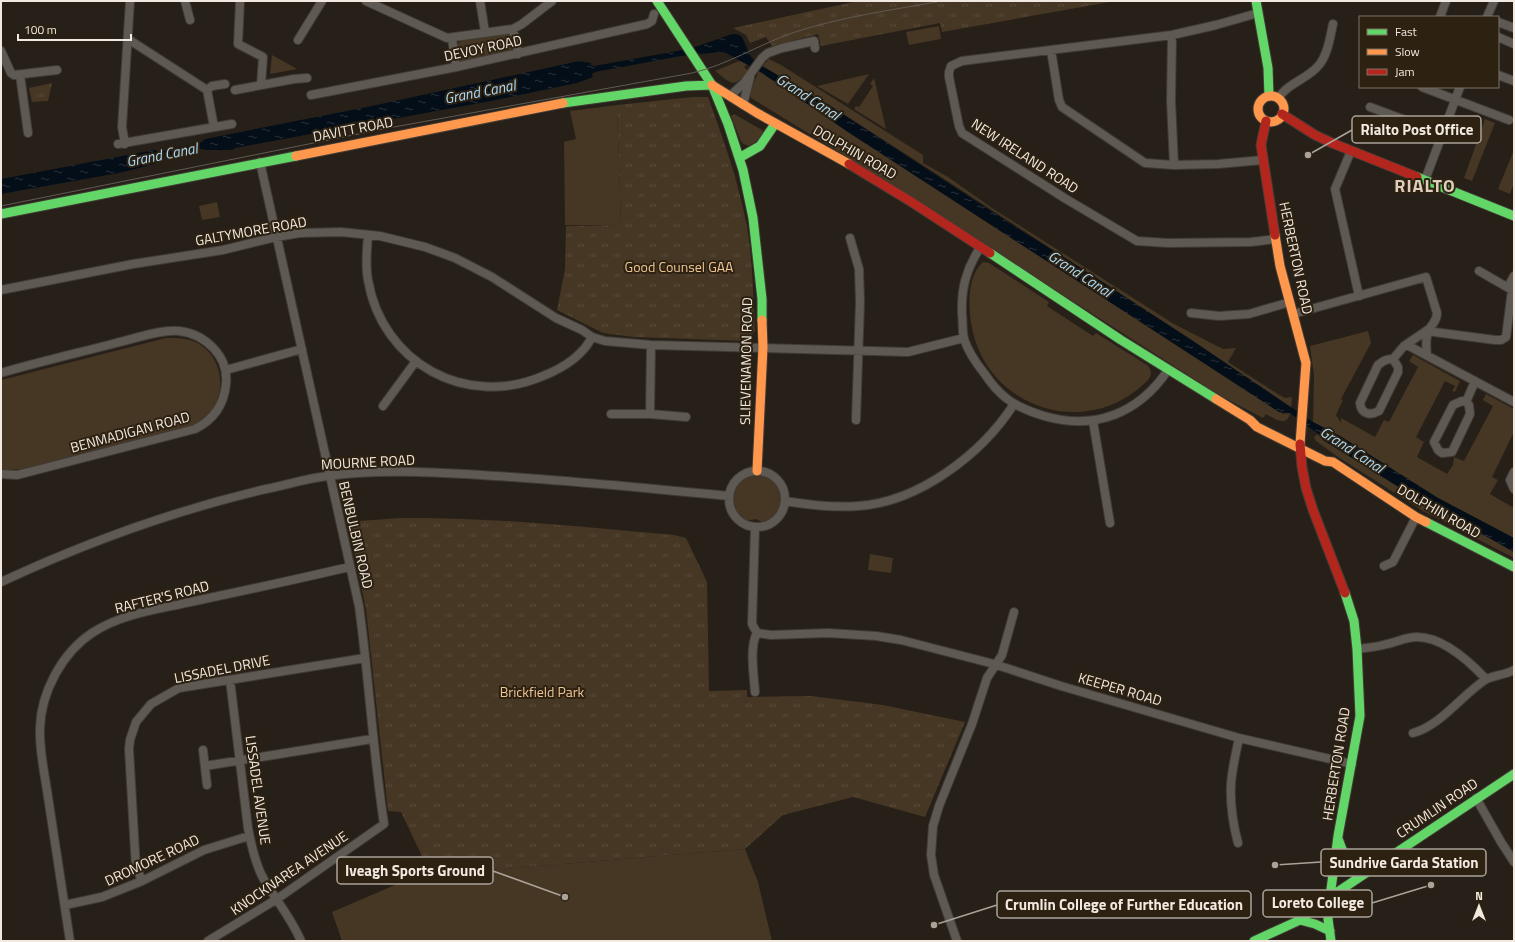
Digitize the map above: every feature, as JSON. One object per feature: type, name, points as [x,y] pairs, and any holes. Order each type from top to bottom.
[{"type":"main road","name":"SLIEVENAMON ROAD","points":[[658,1],[712,85],[739,158],[753,218],[762,298],[763,347],[757,471]]},
{"type":"main road","points":[[1256,1],[1274,98],[1282,104],[1282,114],[1277,120],[1266,121],[1259,115],[1258,107],[1262,100],[1274,98]]},
{"type":"main road","name":"DOLPHIN ROAD","points":[[712,85],[775,124],[852,166],[910,201],[1168,370],[1250,420],[1257,426],[1329,456],[1333,462],[1416,517],[1514,567]]},
{"type":"main road","name":"DAVITT ROAD","points":[[1,214],[493,115],[570,102],[686,86],[712,85]]},
{"type":"main road","points":[[1282,114],[1315,135],[1351,151],[1514,216]]},
{"type":"main road","name":"HERBERTON ROAD","points":[[1266,121],[1262,139],[1263,160],[1280,266],[1306,363],[1300,444],[1302,467],[1308,496],[1350,606],[1354,621],[1357,649],[1360,716],[1338,836],[1330,897],[1328,919],[1331,941]]},
{"type":"main road","points":[[739,158],[760,146],[775,124]]},
{"type":"main road","name":"CRUMLIN ROAD","points":[[1254,941],[1272,937],[1300,920],[1330,897],[1514,774]]},
{"type":"main road","points":[[1338,836],[1345,858],[1354,864],[1359,865],[1383,861]]},
{"type":"main road","points":[[1300,920],[1315,924],[1330,931]]},
{"type":"street","points":[[130,1],[122,144],[232,124]]},
{"type":"street","points":[[185,1],[190,20]]},
{"type":"street","points":[[240,1],[238,44],[263,57],[261,84]]},
{"type":"street","points":[[298,40],[322,1]]},
{"type":"street","points":[[366,1],[447,38],[513,29],[552,1]]},
{"type":"street","points":[[480,1],[485,32]]},
{"type":"street","points":[[1440,16],[1446,1]]},
{"type":"street","points":[[1487,16],[1494,1]]},
{"type":"street","name":"NEW IRELAND ROAD","points":[[1258,13],[1216,25],[1172,35],[970,60],[951,66],[949,78],[959,126],[962,133],[1066,199],[1137,241],[1168,243],[1244,242],[1276,239]]},
{"type":"street","name":"DEVOY ROAD","points":[[311,95],[518,54],[647,24],[652,21],[654,14]]},
{"type":"street","points":[[1499,22],[1514,28]]},
{"type":"street","points":[[1274,98],[1319,66],[1326,52],[1333,24]]},
{"type":"street","points":[[513,29],[518,54]]},
{"type":"street","points":[[1172,35],[1171,101],[1174,165]]},
{"type":"street","points":[[1499,37],[1514,44]]},
{"type":"street","points":[[452,38],[456,67]]},
{"type":"street","points":[[128,39],[207,90],[214,127]]},
{"type":"street","points":[[730,96],[751,75],[762,58],[774,50],[814,42],[815,48]]},
{"type":"street","points":[[1051,50],[1059,100],[1062,107],[1145,163],[1174,165],[1218,164],[1263,160]]},
{"type":"street","points":[[1,52],[11,73],[14,75],[57,70]]},
{"type":"street","points":[[20,75],[28,133]]},
{"type":"street","points":[[743,105],[751,75]]},
{"type":"street","points":[[1499,75],[1514,81]]},
{"type":"street","points":[[234,90],[261,84],[307,78]]},
{"type":"street","points":[[207,90],[212,86],[225,84]]},
{"type":"street","points":[[1425,88],[1508,120]]},
{"type":"street","points":[[1425,180],[1460,88]]},
{"type":"street","points":[[1370,107],[1442,134]]},
{"type":"street","points":[[1351,151],[1335,190],[1359,296]]},
{"type":"street","name":"BENBULBIN ROAD","points":[[260,162],[349,567],[359,606],[372,739],[384,824]]},
{"type":"street","name":"GALTYMORE ROAD","points":[[1,290],[134,264],[223,250],[276,237],[300,233],[319,232],[368,234],[410,243],[455,258],[492,277],[551,315],[582,330],[592,337],[617,342],[651,345],[908,352],[964,338]]},
{"type":"street","points":[[368,234],[367,269],[370,289],[376,308],[386,328],[396,342],[416,361],[428,369],[458,383],[498,387],[525,383],[539,378],[570,362],[585,348],[592,337]]},
{"type":"street","points":[[850,238],[859,269],[860,302],[856,420]]},
{"type":"street","points":[[980,248],[969,266],[964,285],[962,306],[964,338],[976,362],[995,388],[1014,404],[1039,415],[1066,422],[1093,421],[1114,416],[1130,407],[1153,390],[1168,370]]},
{"type":"street","points":[[1479,272],[1511,289]]},
{"type":"street","points":[[1429,329],[1434,332],[1503,340],[1506,337],[1511,289],[1514,276]]},
{"type":"street","points":[[1293,314],[1426,277],[1437,313],[1435,322],[1429,329],[1404,346],[1393,359],[1383,361],[1378,365],[1360,403],[1363,412],[1374,414],[1379,411],[1398,372],[1398,367],[1393,359]]},
{"type":"street","points":[[1192,312],[1219,316],[1249,314],[1290,302]]},
{"type":"street","points":[[1427,355],[1426,344],[1429,329]]},
{"type":"street","points":[[1,373],[125,341],[173,331],[191,334],[206,340],[220,358],[226,370],[302,349]]},
{"type":"street","points":[[650,414],[651,345]]},
{"type":"street","points":[[1404,346],[1409,346],[1427,355],[1514,402]]},
{"type":"street","points":[[382,406],[416,361]]},
{"type":"street","name":"BENMADIGAN ROAD","points":[[1,474],[12,475],[29,472],[195,429],[206,424],[220,406],[224,396],[226,370]]},
{"type":"street","points":[[1466,402],[1475,381]]},
{"type":"street","points":[[1462,401],[1466,402],[1469,405],[1470,414],[1452,452],[1442,454],[1434,442],[1453,406],[1462,401]]},
{"type":"street","points":[[785,502],[837,507],[860,506],[903,495],[932,482],[964,460],[994,432],[1014,404]]},
{"type":"street","points":[[611,414],[650,414],[686,417]]},
{"type":"street","points":[[1093,421],[1110,523]]},
{"type":"street","points":[[757,471],[770,474],[780,483],[783,489],[785,502],[782,513],[778,518],[768,526],[755,528],[743,524],[733,515],[729,503],[729,496],[730,490],[736,480],[746,473],[757,471]]},
{"type":"street","points":[[1514,472],[1510,480],[1514,489]]},
{"type":"street","name":"MOURNE ROAD","points":[[1,582],[28,569],[74,551],[211,503],[329,476],[384,473],[470,474],[729,496]]},
{"type":"street","points":[[1384,566],[1393,562],[1416,517]]},
{"type":"street","points":[[755,528],[752,624],[757,633],[753,641],[755,692]]},
{"type":"street","name":"RAFTER'S ROAD","points":[[70,941],[44,768],[40,730],[40,716],[48,688],[61,665],[82,641],[93,633],[122,618],[349,567]]},
{"type":"street","points":[[957,941],[934,875],[931,855],[932,834],[940,806],[972,724],[987,678],[994,664],[1002,655],[1014,612]]},
{"type":"street","name":"KEEPER ROAD","points":[[757,633],[771,635],[828,633],[876,636],[927,646],[994,664],[1061,686],[1239,738],[1352,764]]},
{"type":"street","points":[[1357,649],[1379,646],[1403,638],[1417,637],[1432,639],[1446,645],[1478,670],[1486,679]]},
{"type":"street","name":"LISSADEL DRIVE","points":[[142,881],[136,866],[129,749],[132,732],[136,722],[151,704],[173,691],[188,686],[365,658]]},
{"type":"street","points":[[1413,733],[1423,730],[1429,726],[1486,679],[1506,675],[1514,670]]},
{"type":"street","name":"LISSADEL AVENUE","points":[[230,680],[249,836],[259,869],[296,928],[301,941]]},
{"type":"street","points":[[1238,843],[1234,826],[1231,784],[1239,738]]},
{"type":"street","points":[[205,766],[240,762],[372,739]]},
{"type":"street","points":[[203,750],[207,785]]},
{"type":"street","points":[[1476,798],[1514,862]]},
{"type":"street","name":"KNOCKNAREA AVENUE","points":[[208,941],[277,899],[384,824]]},
{"type":"street","name":"DROMORE ROAD","points":[[65,905],[102,897],[142,881],[204,850],[249,836]]},
{"type":"green space","points":[[858,1],[1115,1],[942,32],[940,23],[821,46],[818,34],[772,46],[766,37],[750,43],[746,35],[733,28]]},
{"type":"green space","points":[[939,26],[941,39],[909,45],[906,32]]},
{"type":"green space","points":[[507,33],[511,35],[513,52],[462,62],[460,61],[457,45],[461,40]]},
{"type":"green space","points":[[272,55],[297,69],[270,74]]},
{"type":"green space","points":[[769,59],[781,65],[923,155],[923,163],[948,177],[992,208],[1174,324],[1223,349],[1236,348],[1228,362],[1285,398],[1292,397],[1291,408],[1190,339],[915,160],[829,105],[762,66]]},
{"type":"green space","points":[[739,61],[747,64],[744,67],[748,71],[743,77],[735,82],[732,83],[715,71]]},
{"type":"green space","points":[[759,71],[848,132],[1283,414],[1290,413],[1288,418],[1280,421],[1266,414],[1263,418],[1221,396],[847,157],[751,98],[750,91]]},
{"type":"green space","points":[[869,74],[848,104],[817,86]]},
{"type":"green space","points":[[874,78],[886,129],[854,109],[856,106],[859,107],[873,86],[870,84]]},
{"type":"green space","points":[[52,83],[48,101],[32,102],[29,88]]},
{"type":"green space","name":"Good Counsel GAA","points":[[693,97],[708,97],[725,143],[739,191],[750,249],[755,331],[746,341],[634,337],[603,333],[557,310],[565,269],[566,226],[621,225],[617,105]]},
{"type":"green space","points":[[617,105],[621,225],[565,225],[564,142],[576,139],[570,111]]},
{"type":"green space","points":[[734,114],[762,130],[763,133],[761,140],[748,146],[742,143],[731,116]]},
{"type":"green space","points":[[1485,119],[1495,123],[1472,181],[1464,178]]},
{"type":"green space","points":[[1514,150],[1514,183],[1510,194],[1498,189]]},
{"type":"green space","points":[[217,202],[220,217],[202,220],[199,206]]},
{"type":"green space","points":[[983,262],[989,263],[1049,302],[1047,306],[1093,336],[1096,333],[1147,365],[1151,372],[1149,379],[1120,401],[1093,410],[1066,412],[1039,406],[1015,394],[995,375],[979,351],[971,322],[970,290],[974,274]]},
{"type":"green space","points":[[1368,331],[1371,343],[1341,399],[1343,400],[1336,415],[1341,423],[1341,418],[1375,437],[1384,420],[1389,422],[1418,367],[1409,361],[1413,355],[1460,381],[1455,392],[1452,391],[1455,386],[1445,381],[1416,437],[1424,442],[1417,457],[1447,474],[1453,465],[1454,457],[1464,461],[1493,406],[1483,400],[1486,394],[1514,409],[1514,432],[1492,477],[1498,480],[1490,494],[1514,508],[1514,538],[1438,498],[1340,436],[1313,422],[1314,376],[1310,346]]},
{"type":"green space","points":[[166,338],[183,339],[199,344],[217,364],[220,382],[218,399],[212,410],[203,418],[190,427],[23,469],[1,469],[1,380]]},
{"type":"green space","points":[[1318,434],[1323,440],[1402,489],[1514,552],[1514,558],[1423,511],[1338,457],[1316,441],[1314,437]]},
{"type":"green space","points":[[755,475],[772,479],[781,491],[782,498],[777,513],[764,523],[756,519],[746,521],[739,516],[733,502],[735,488],[740,482]]},
{"type":"green space","name":"Brickfield Park","points":[[401,518],[469,519],[538,523],[674,535],[686,538],[707,582],[709,691],[747,690],[747,697],[811,696],[883,705],[965,722],[925,817],[853,797],[783,815],[745,849],[431,875],[401,812],[388,811],[366,609],[348,523]]},
{"type":"green space","points":[[870,554],[893,558],[891,573],[868,570]]},
{"type":"green space","points":[[745,849],[758,882],[772,941],[342,941],[332,912],[416,876]]},
{"type":"water","name":"Grand Canal","points":[[732,34],[741,36],[751,57],[762,66],[829,105],[1190,339],[1313,422],[1340,436],[1438,498],[1514,538],[1514,552],[1402,489],[1323,440],[1318,434],[1290,413],[1279,412],[848,132],[759,71],[726,53],[720,52],[681,56],[595,72],[592,74],[593,76],[591,78],[577,83],[491,101],[235,148],[232,150],[201,149],[159,157],[155,164],[119,173],[1,194],[1,179],[154,150],[158,151],[200,143],[205,139],[367,107],[579,61],[591,63],[591,65],[594,66],[677,51],[698,46]]},
{"type":"tram line","points":[[1,206],[383,129],[692,73],[718,65],[779,38],[810,27],[866,14],[942,1]]},
{"type":"traffic: fast","points":[[657,1],[712,85],[728,124],[743,170],[753,218],[762,299],[762,320]]},
{"type":"traffic: fast","points":[[1256,1],[1268,68],[1269,96]]},
{"type":"traffic: fast","points":[[563,103],[686,86],[712,85]]},
{"type":"traffic: fast","points":[[739,158],[760,146],[775,124]]},
{"type":"traffic: fast","points":[[1,214],[296,156]]},
{"type":"traffic: fast","points":[[1417,177],[1514,216]]},
{"type":"traffic: fast","points":[[990,253],[1121,340],[1216,399]]},
{"type":"traffic: fast","points":[[1426,522],[1514,567]]},
{"type":"traffic: fast","points":[[1331,941],[1328,919],[1330,897],[1338,836],[1360,716],[1357,649],[1354,621],[1345,593]]},
{"type":"traffic: fast","points":[[1254,941],[1300,920],[1330,897],[1514,774]]},
{"type":"traffic: fast","points":[[1339,841],[1345,855],[1352,862],[1357,864],[1378,862]]},
{"type":"traffic: fast","points":[[1300,920],[1315,924],[1330,931]]},
{"type":"traffic: slow","points":[[712,85],[757,113],[849,164]]},
{"type":"traffic: slow","points":[[1271,96],[1280,100],[1284,109],[1280,118],[1271,122],[1262,118],[1258,109],[1262,100],[1271,96]]},
{"type":"traffic: slow","points":[[296,156],[563,103]]},
{"type":"traffic: slow","points":[[1275,235],[1280,266],[1306,363],[1300,444]]},
{"type":"traffic: slow","points":[[757,471],[763,347],[762,320]]},
{"type":"traffic: slow","points":[[1216,399],[1250,420],[1257,427],[1325,461],[1333,462],[1416,517],[1426,522]]},
{"type":"traffic: jam","points":[[1282,114],[1315,135],[1332,143],[1417,177]]},
{"type":"traffic: jam","points":[[1266,121],[1261,145],[1275,235]]},
{"type":"traffic: jam","points":[[849,164],[910,201],[990,253]]},
{"type":"traffic: jam","points":[[1300,444],[1306,488],[1345,593]]},
{"type":"place","name":"Rialto Post Office","points":[[1308,155]]},
{"type":"place","name":"Sundrive Garda Station","points":[[1275,865]]},
{"type":"place","name":"Loreto College","points":[[1431,885]]},
{"type":"place","name":"Iveagh Sports Ground","points":[[565,897]]},
{"type":"place","name":"Crumlin College of Further Education","points":[[934,925]]},
{"type":"district","name":"RIALTO","points":[[1425,186]]}]
